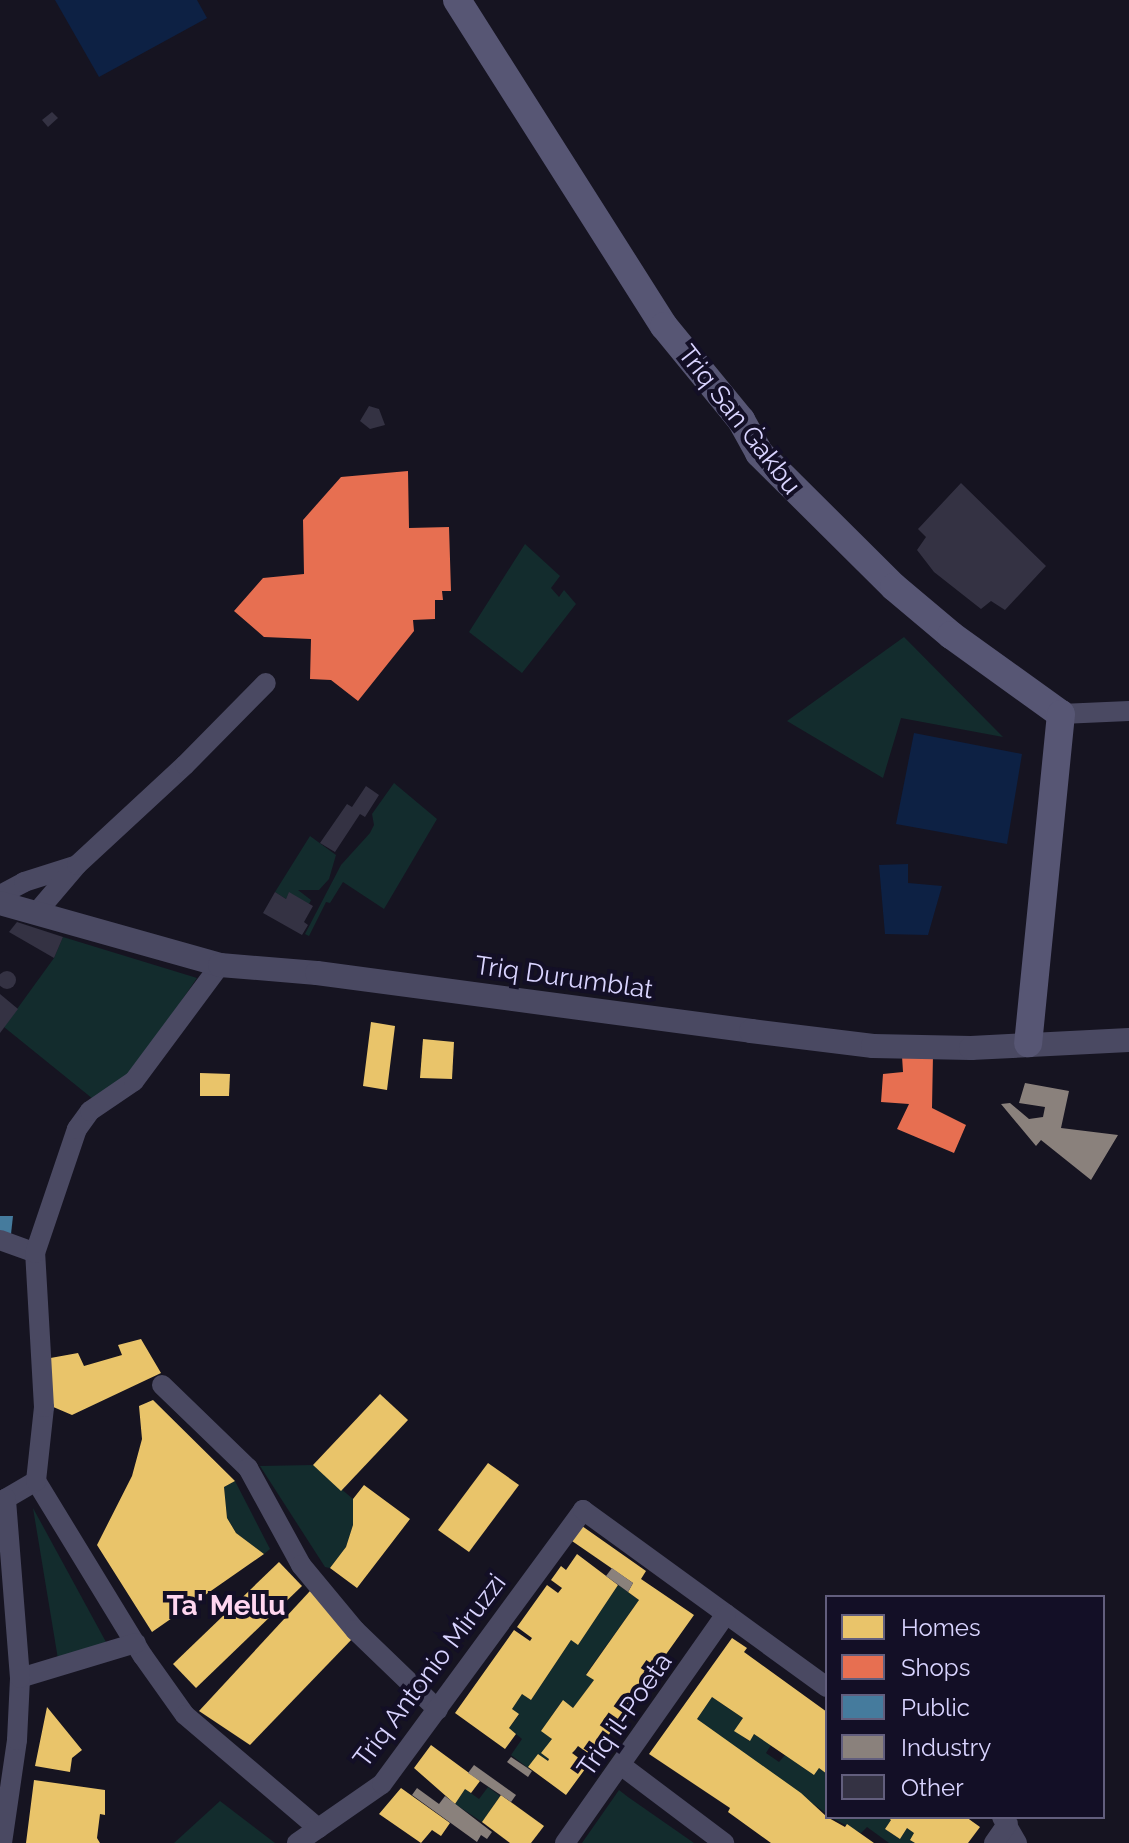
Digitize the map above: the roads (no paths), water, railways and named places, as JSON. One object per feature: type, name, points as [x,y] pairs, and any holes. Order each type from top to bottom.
[{"type":"main road","name":"Triq San Ġakbu","points":[[457,0],[664,326],[741,420],[759,453],[894,587],[951,635],[1061,714]]},
{"type":"main road","points":[[1028,1043],[1061,714]]},
{"type":"street","points":[[37,912],[77,865],[185,765],[266,683]]},
{"type":"street","points":[[1061,714],[1129,711]]},
{"type":"street","points":[[0,895],[24,882],[77,865]]},
{"type":"street","name":"Triq Durumblat","points":[[0,903],[220,965],[317,973],[873,1046],[971,1048],[1129,1040]]},
{"type":"street","points":[[220,965],[134,1081],[80,1123],[35,1253],[44,1407],[36,1481],[136,1643],[185,1715],[318,1828]]},
{"type":"street","points":[[0,1240],[35,1253]]},
{"type":"street","points":[[162,1385],[248,1468],[301,1565],[355,1630],[438,1710]]},
{"type":"street","points":[[2,1843],[8,1739],[20,1678],[3,1501],[36,1481]]},
{"type":"street","name":"Triq Antonio Miruzzi","points":[[297,1843],[382,1784],[583,1510],[726,1614]]},
{"type":"street","points":[[726,1614],[825,1686]]},
{"type":"street","name":"Triq il-Poeta","points":[[565,1843],[726,1614]]},
{"type":"street","points":[[20,1678],[136,1643]]},
{"type":"street","points":[[622,1766],[724,1843]]},
{"type":"street","points":[[994,1843],[1005,1820]]},
{"type":"street","points":[[1005,1820],[1017,1843]]},
{"type":"water","points":[[55,0],[197,0],[207,18],[99,77]]},
{"type":"water","points":[[914,733],[1022,754],[1007,844],[896,824]]},
{"type":"water","points":[[908,864],[908,883],[942,886],[928,935],[885,934],[879,865]]},
{"type":"district","name":"Ta' Mellu","points":[[226,1606]]}]
